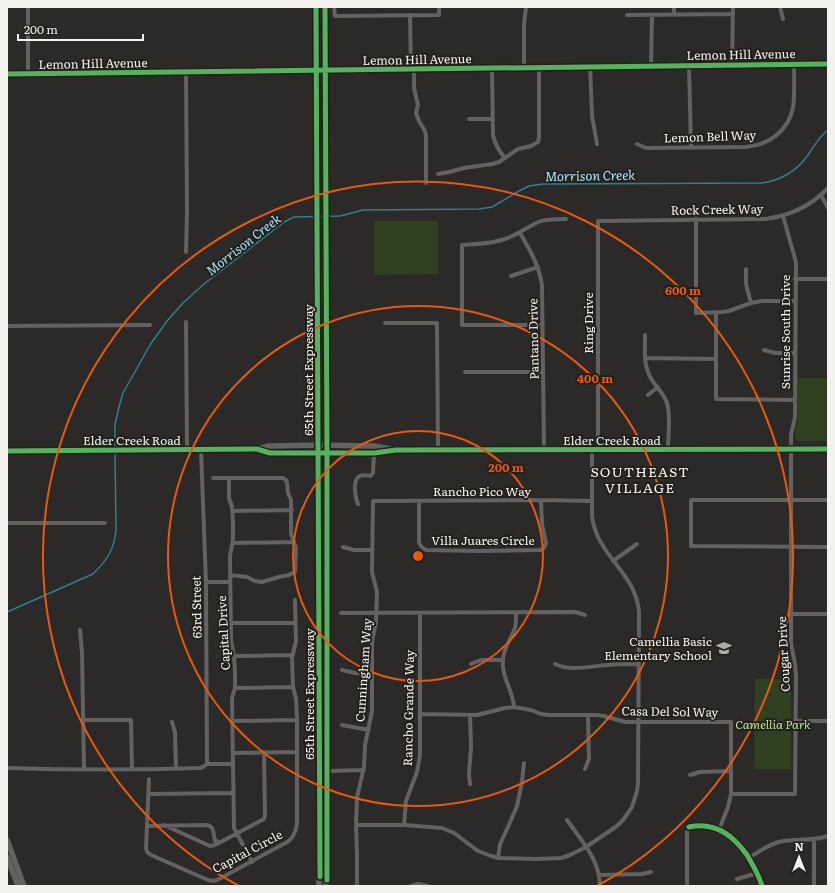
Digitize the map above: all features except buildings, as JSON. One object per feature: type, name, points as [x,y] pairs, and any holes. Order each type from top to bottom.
[{"type":"main road","name":"65th Street Expressway","points":[[316,7],[319,453],[319,886]]},
{"type":"main road","name":"65th Street Expressway","points":[[325,7],[327,445],[326,886]]},
{"type":"main road","name":"Elder Creek Road","points":[[7,451],[257,449],[269,446],[318,445],[374,446],[396,450]]},
{"type":"main road","name":"Elder Creek Road","points":[[257,449],[270,453],[374,453],[396,450],[828,449]]},
{"type":"main road","points":[[7,840],[23,886]]},
{"type":"main road","points":[[7,858],[18,886]]},
{"type":"main road","points":[[12,871],[17,874],[23,886]]},
{"type":"street","points":[[28,7],[28,73]]},
{"type":"street","points":[[334,7],[334,16],[439,15],[439,7]]},
{"type":"street","points":[[524,67],[524,24],[526,7]]},
{"type":"street","points":[[674,7],[674,15]]},
{"type":"street","points":[[732,64],[733,7]]},
{"type":"street","points":[[780,7],[783,19]]},
{"type":"street","points":[[627,15],[733,14]]},
{"type":"street","points":[[410,15],[414,88],[418,105],[416,113],[426,136],[426,183]]},
{"type":"street","points":[[651,65],[652,15]]},
{"type":"street","name":"Lemon Bell Way","points":[[637,144],[646,148],[691,148],[753,146],[766,142],[778,134],[787,124],[793,109],[794,64]]},
{"type":"street","name":"Lemon Hill Avenue","points":[[7,74],[828,64]]},
{"type":"street","points":[[689,65],[691,148]]},
{"type":"street","points":[[590,66],[592,116],[597,144]]},
{"type":"street","points":[[438,174],[499,162],[518,149],[538,142],[539,67]]},
{"type":"street","points":[[492,68],[492,119],[494,142],[505,158]]},
{"type":"street","points":[[186,71],[186,252]]},
{"type":"street","points":[[469,119],[492,119]]},
{"type":"street","name":"Rock Creek Way","points":[[598,221],[765,219],[783,216],[802,209],[828,188]]},
{"type":"street","points":[[821,195],[828,208]]},
{"type":"street","name":"Sunrise South Drive","points":[[783,216],[796,263],[795,417],[791,435],[792,449]]},
{"type":"street","points":[[543,325],[462,325],[462,244],[492,243],[520,233],[540,222],[553,219],[566,219]]},
{"type":"street","points":[[696,220],[696,313],[730,311],[751,303],[762,301],[795,301]]},
{"type":"street","name":"Ring Drive","points":[[356,825],[404,824],[434,827],[448,831],[460,837],[478,851],[490,856],[498,858],[552,859],[570,855],[586,847],[617,826],[634,803],[638,791],[638,604],[631,586],[602,544],[596,532],[592,516],[595,450],[598,221]]},
{"type":"street","name":"Pantano Drive","points":[[520,233],[534,257],[542,285],[544,450]]},
{"type":"street","points":[[511,276],[538,267]]},
{"type":"street","points":[[746,268],[746,284],[751,303]]},
{"type":"street","points":[[795,279],[828,279]]},
{"type":"street","points":[[716,312],[716,400],[795,400]]},
{"type":"street","points":[[186,322],[187,450]]},
{"type":"street","points":[[385,322],[437,322],[438,450]]},
{"type":"street","points":[[7,326],[150,324]]},
{"type":"street","points":[[645,335],[645,358],[649,375],[665,398],[668,408],[668,450]]},
{"type":"street","points":[[764,350],[775,353],[795,353]]},
{"type":"street","points":[[645,358],[716,359]]},
{"type":"street","points":[[465,372],[543,372]]},
{"type":"street","points":[[648,395],[658,387]]},
{"type":"street","name":"Cougar Drive","points":[[731,794],[795,794],[796,670],[791,643],[792,449]]},
{"type":"street","name":"63rd Street","points":[[201,450],[206,582],[207,764]]},
{"type":"street","points":[[358,504],[356,498],[355,481],[358,476],[370,476],[373,473],[374,453]]},
{"type":"street","points":[[213,478],[283,478],[286,480],[288,493],[291,500],[291,534],[296,548],[295,572],[262,582],[246,577],[230,575]]},
{"type":"street","name":"Capital Drive","points":[[229,478],[229,498],[233,527],[233,540],[230,556],[230,582],[231,643],[235,672],[235,688],[232,698],[234,828],[252,862]]},
{"type":"street","name":"Rancho Pico Way","points":[[373,502],[541,500],[592,501]]},
{"type":"street","name":"Villa Juares Circle","points":[[419,501],[419,542],[423,549],[480,551],[540,550],[544,548],[546,543],[542,524],[541,500]]},
{"type":"street","points":[[828,500],[691,500],[691,546],[828,547]]},
{"type":"street","name":"Cunningham Way","points":[[357,886],[357,797],[364,770],[365,745],[372,711],[372,642],[377,613],[377,592],[372,572],[373,502]]},
{"type":"street","points":[[232,511],[292,510]]},
{"type":"street","points":[[7,523],[105,523]]},
{"type":"street","points":[[232,543],[294,542]]},
{"type":"street","points":[[613,561],[637,544]]},
{"type":"street","points":[[343,547],[354,550],[372,550]]},
{"type":"street","points":[[206,582],[230,582]]},
{"type":"street","name":"Capital Circle","points":[[149,779],[147,852],[208,880],[214,881],[252,862],[289,841],[294,836],[296,830],[297,752],[296,699],[293,687],[293,655],[296,640],[295,600]]},
{"type":"street","points":[[514,707],[513,697],[504,674],[503,660],[504,651],[515,627],[516,612]]},
{"type":"street","points":[[341,613],[576,612],[585,615]]},
{"type":"street","name":"Rancho Grande Way","points":[[404,824],[406,801],[415,776],[420,755],[420,613]]},
{"type":"street","points":[[791,614],[828,614]]},
{"type":"street","points":[[231,623],[296,623]]},
{"type":"street","points":[[80,630],[82,653],[84,769]]},
{"type":"street","points":[[234,656],[293,655]]},
{"type":"street","points":[[471,664],[480,660],[503,660]]},
{"type":"street","points":[[555,664],[565,668],[639,664]]},
{"type":"street","points":[[342,670],[355,673],[372,674]]},
{"type":"street","points":[[235,688],[293,687]]},
{"type":"street","name":"Casa Del Sol Way","points":[[420,714],[470,716],[514,707],[523,708],[541,714],[604,716],[625,722],[730,722],[731,772]]},
{"type":"street","points":[[585,770],[589,759],[588,715]]},
{"type":"street","points":[[470,716],[470,784]]},
{"type":"street","points":[[83,720],[131,720],[132,769]]},
{"type":"street","points":[[232,720],[296,720]]},
{"type":"street","points":[[796,721],[828,721]]},
{"type":"street","points":[[172,722],[175,732],[176,768]]},
{"type":"street","points":[[342,725],[369,730]]},
{"type":"street","points":[[164,825],[210,846],[215,845],[264,819],[264,752]]},
{"type":"street","points":[[233,753],[297,752]]},
{"type":"street","points":[[498,858],[500,844],[517,806],[524,763]]},
{"type":"street","points":[[7,768],[47,770],[200,768],[207,764],[233,764]]},
{"type":"street","points":[[327,771],[364,770]]},
{"type":"street","points":[[690,775],[700,772],[731,772],[731,794],[728,807],[719,830]]},
{"type":"street","points":[[148,794],[233,793]]},
{"type":"street","points":[[567,820],[593,858],[599,875],[600,886]]},
{"type":"street","points":[[147,826],[207,825],[211,826],[213,829],[215,841],[219,842]]},
{"type":"street","points":[[687,886],[687,831],[689,827],[694,826],[702,826],[719,830],[731,836],[749,858],[758,873],[762,886]]},
{"type":"street","points":[[749,858],[765,847],[778,842],[790,840],[814,840],[828,836]]},
{"type":"street","points":[[814,840],[814,886]]},
{"type":"street","points":[[599,875],[642,874],[650,872]]},
{"type":"street","points":[[737,879],[758,873]]},
{"type":"street","points":[[411,886],[418,884],[428,886]]},
{"type":"green space","points":[[374,221],[438,221],[438,274],[374,275]]},
{"type":"green space","points":[[797,378],[828,378],[828,441],[796,440],[795,432],[798,416]]},
{"type":"green space","name":"Camellia Park","points":[[755,679],[791,679],[791,769],[754,769]]},
{"type":"waterway","name":"Morrison Creek","points":[[115,448],[115,424],[123,393],[150,345],[167,321],[183,303],[204,284],[284,222],[294,217],[340,216],[363,210],[479,209],[492,207],[529,186],[543,184],[768,182],[788,174],[799,166],[819,139],[828,130]]},
{"type":"waterway","name":"Morrison Creek","points":[[7,612],[93,574],[106,559],[112,549],[116,530],[115,452]]},
{"type":"cycle path","points":[[316,7],[320,877]]},
{"type":"cycle path","points":[[325,7],[327,880]]},
{"type":"cycle path","points":[[7,74],[828,64]]},
{"type":"cycle path","points":[[7,451],[257,449],[270,453],[374,453],[396,450],[828,449]]},
{"type":"cycle path","points":[[689,827],[707,826],[715,828],[736,841],[747,855],[758,874],[762,886]]},
{"type":"place","name":"Camellia Basic Elementary School","points":[[724,648]]},
{"type":"district","name":"SOUTHEAST VILLAGE","points":[[640,480]]}]
